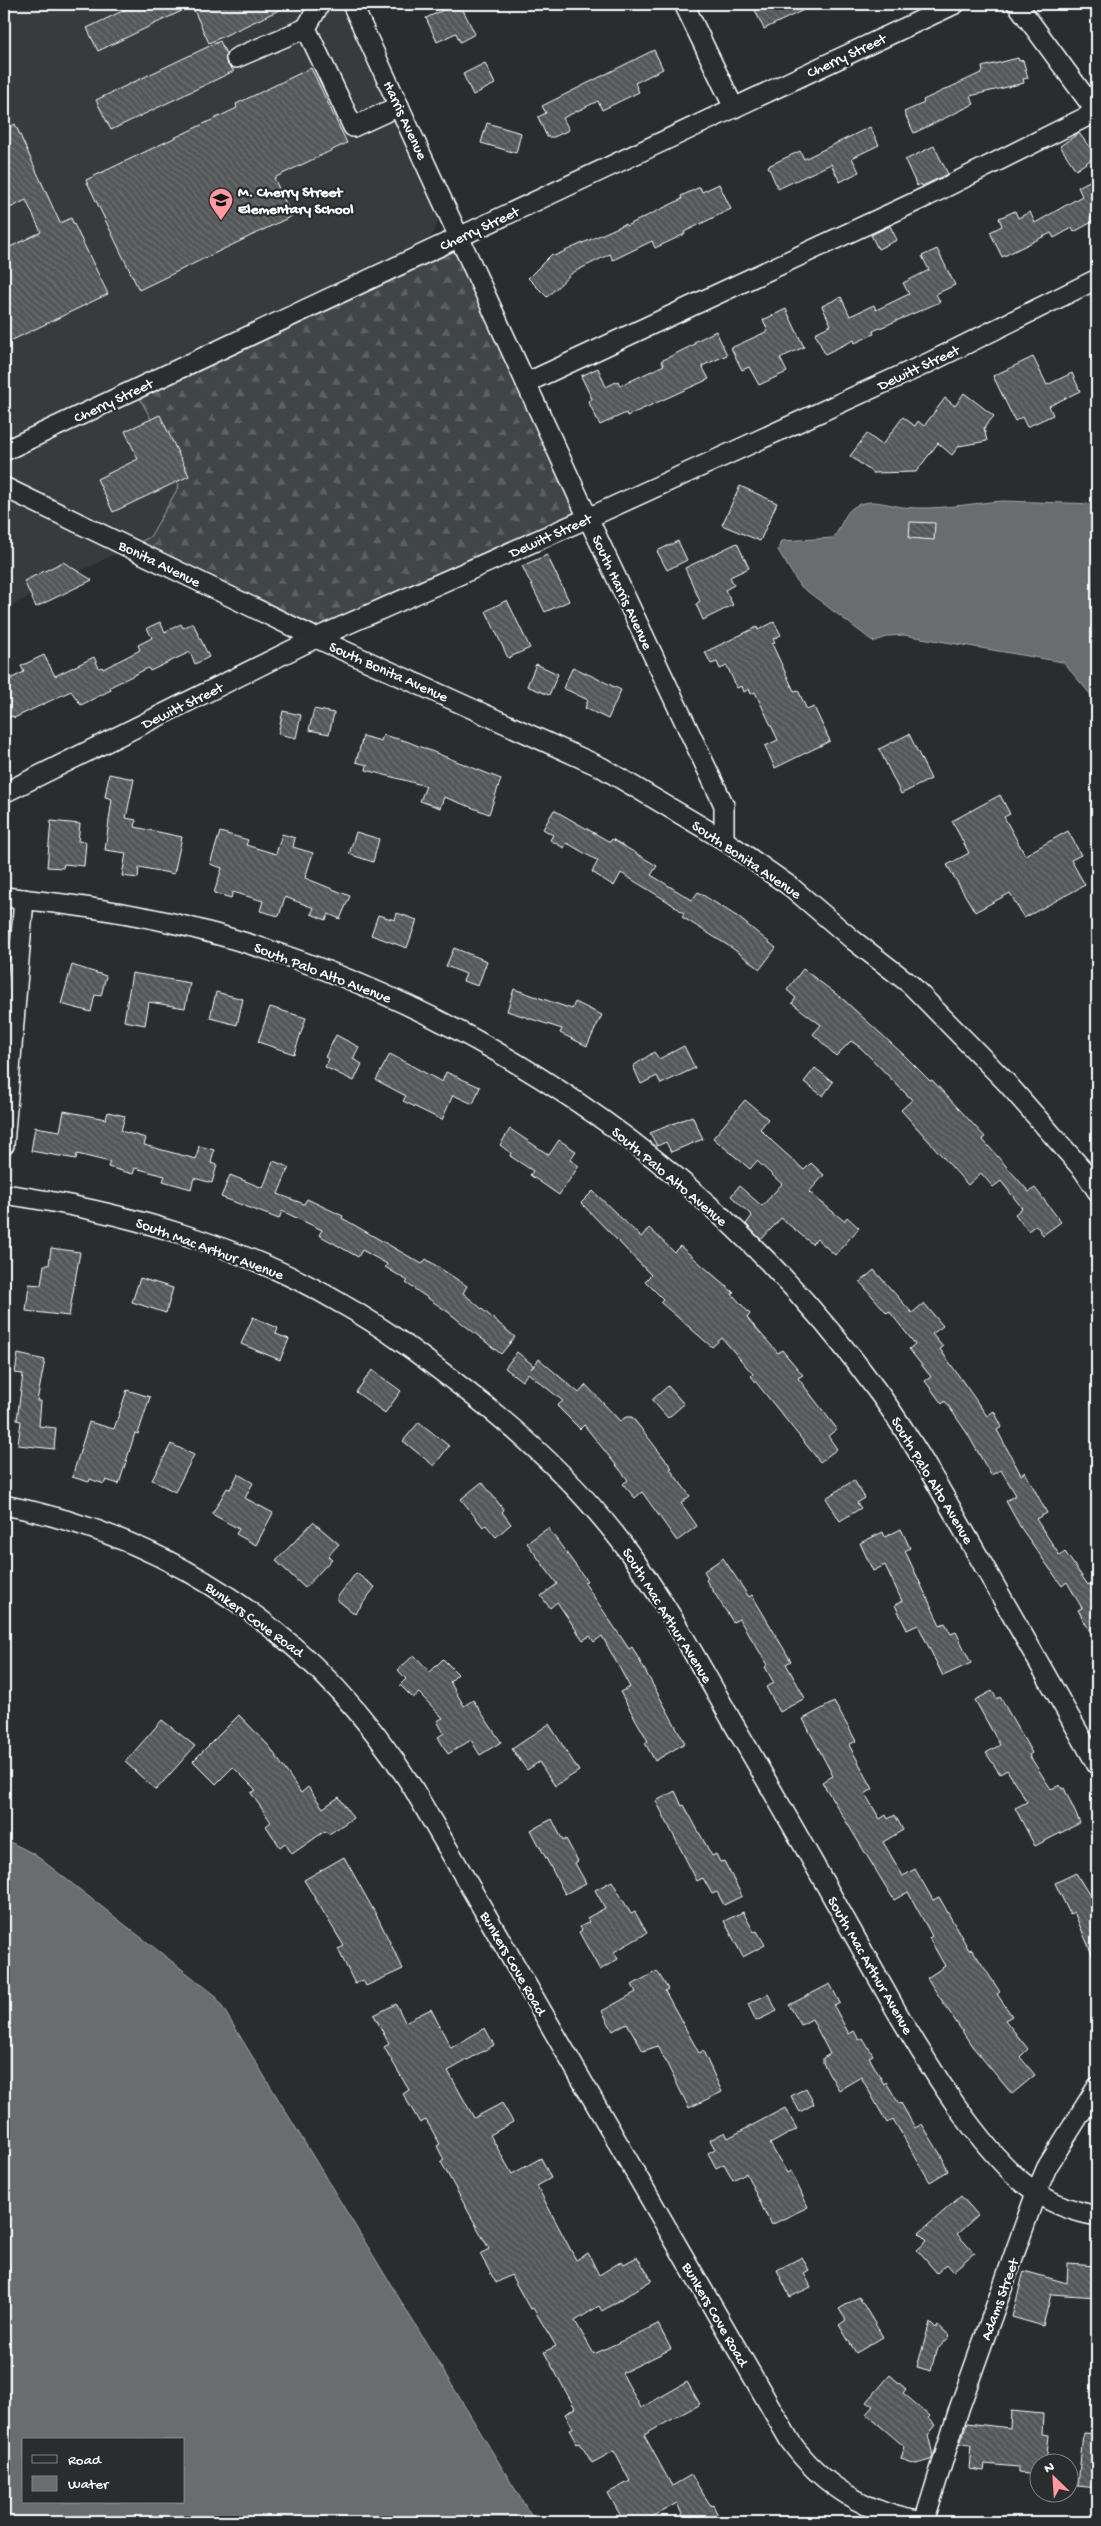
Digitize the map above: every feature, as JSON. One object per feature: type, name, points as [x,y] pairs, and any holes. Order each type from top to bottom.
[{"type":"street","points":[[236,58],[306,28],[320,4]]},
{"type":"street","name":"Harris Avenue","points":[[352,4],[459,237]]},
{"type":"street","points":[[684,4],[734,108]]},
{"type":"street","name":"Cherry Street","points":[[4,451],[954,4]]},
{"type":"street","points":[[526,383],[919,200],[1097,113],[1017,4]]},
{"type":"street","points":[[306,28],[353,127],[399,106]]},
{"type":"street","name":"South Harris Avenue","points":[[459,237],[588,518],[724,805],[724,840]]},
{"type":"street","name":"Dewitt Street","points":[[4,793],[316,638],[588,518],[928,363],[1097,279]]},
{"type":"street","name":"Bonita Avenue","points":[[4,487],[316,638]]},
{"type":"street","name":"South Bonita Avenue","points":[[316,638],[601,767],[724,840],[791,887],[853,940],[910,984],[1006,1082],[1083,1170],[1097,1191]]},
{"type":"street","name":"South Palo Alto Avenue","points":[[4,897],[106,910],[171,923],[253,946],[332,972],[411,1006],[470,1036],[551,1085],[636,1145],[717,1214],[775,1270],[826,1326],[880,1395],[936,1483],[1097,1765]]},
{"type":"street","points":[[4,1146],[24,899]]},
{"type":"street","name":"South Mac Arthur Avenue","points":[[4,1194],[61,1203],[135,1220],[239,1256],[309,1286],[342,1304],[402,1342],[480,1400],[521,1434],[553,1465],[621,1542],[672,1618],[897,2012],[934,2072],[992,2150],[1016,2176],[1036,2193],[1061,2206],[1097,2216]]},
{"type":"street","name":"Bunkers Cove Road","points":[[4,1505],[101,1532],[147,1551],[188,1572],[234,1600],[286,1639],[347,1698],[379,1736],[412,1788],[790,2441],[810,2466],[848,2495],[871,2508],[924,2522]]},
{"type":"street","name":"Adams Street","points":[[924,2522],[959,2409],[1036,2193],[1047,2167],[1097,2087]]},
{"type":"shaded area","name":"M. Cherry Street Elementary School","points":[[4,4],[341,4],[437,214],[438,222],[433,234],[427,241],[4,439]]},
{"type":"shaded area","points":[[140,399],[154,424],[179,486],[150,537],[140,542],[4,476],[4,463]]},
{"type":"shaded area","points":[[4,498],[117,553],[4,609]]},
{"type":"green space","points":[[455,251],[575,512],[315,627],[140,542],[150,537],[179,486],[154,424],[140,399]]},
{"type":"water","points":[[1003,501],[1097,504],[1097,702],[1063,662],[904,635],[889,636],[874,642],[799,585],[778,550],[781,541],[833,538],[850,510],[866,502],[928,508]]},
{"type":"water","points":[[4,1839],[34,1854],[215,1995],[535,2522],[4,2522]]},
{"type":"building","points":[[137,4],[292,4],[209,43],[192,6],[98,51],[87,28]]},
{"type":"building","points":[[456,4],[460,4],[475,34],[460,42],[456,33],[437,42],[426,18]]},
{"type":"building","points":[[752,4],[816,4],[764,29]]},
{"type":"building","points":[[220,41],[226,54],[226,63],[234,71],[111,130],[96,100]]},
{"type":"building","points":[[654,50],[663,69],[635,83],[639,92],[602,110],[598,101],[563,118],[569,130],[554,137],[547,137],[538,117],[546,113],[542,106]]},
{"type":"building","points":[[1018,58],[1019,61],[1023,60],[1028,78],[1023,79],[1024,83],[970,96],[974,104],[914,133],[904,112],[924,103],[923,100],[983,72],[982,67]]},
{"type":"building","points":[[485,63],[495,84],[473,95],[463,74]]},
{"type":"building","points":[[311,68],[347,143],[274,178],[292,216],[139,290],[86,180],[237,108],[236,104]]},
{"type":"building","points":[[487,123],[521,133],[516,153],[481,143]]},
{"type":"building","points":[[15,124],[60,223],[71,218],[108,294],[4,344],[4,250],[41,232],[26,200],[4,211],[4,130]]},
{"type":"building","points":[[870,127],[879,145],[852,158],[859,172],[840,182],[831,164],[778,189],[768,166],[800,151],[804,159]]},
{"type":"building","points":[[1079,133],[1096,156],[1076,170],[1060,146]]},
{"type":"building","points":[[934,146],[948,174],[922,186],[921,184],[917,186],[905,160]]},
{"type":"building","points":[[1097,177],[1097,224],[1093,216],[1090,218],[1092,222],[1074,232],[1072,228],[1054,238],[1051,233],[1002,257],[990,232],[1002,226],[999,218],[1015,211],[1018,218],[1030,212],[1035,223],[1082,196],[1078,187]]},
{"type":"building","points":[[719,184],[731,209],[684,232],[685,234],[655,248],[652,241],[613,260],[610,254],[572,273],[547,297],[528,278],[552,254],[554,256],[625,224],[626,226],[682,199],[681,196],[700,187],[702,192]]},
{"type":"building","points":[[890,226],[897,240],[878,249],[871,235]]},
{"type":"building","points":[[937,249],[955,285],[936,294],[940,302],[873,331],[874,334],[855,343],[854,340],[825,354],[815,333],[831,325],[822,306],[841,297],[850,316],[874,305],[876,310],[909,294],[903,283],[929,270],[922,256]]},
{"type":"building","points":[[786,309],[804,347],[780,358],[787,372],[759,385],[749,367],[742,370],[731,348],[768,331],[763,320]]},
{"type":"building","points":[[716,331],[727,355],[702,366],[709,379],[627,416],[626,413],[600,425],[588,401],[592,399],[581,376],[598,368],[606,387],[618,381],[620,386],[664,365],[661,361]]},
{"type":"building","points":[[1033,357],[1047,385],[1072,373],[1080,391],[1049,406],[1053,415],[1027,427],[1022,417],[1015,421],[993,376]]},
{"type":"building","points":[[964,393],[994,416],[984,428],[987,441],[959,446],[952,455],[938,443],[916,472],[873,473],[850,456],[867,434],[882,445],[903,417],[915,426],[918,421],[924,426],[945,398],[955,406]]},
{"type":"building","points":[[160,415],[189,476],[113,512],[97,479],[138,459],[125,431]]},
{"type":"building","points":[[740,486],[777,503],[760,541],[722,525]]},
{"type":"building","points":[[910,522],[935,523],[934,540],[909,538]]},
{"type":"building","points":[[678,541],[687,560],[667,570],[657,551]]},
{"type":"building","points":[[737,543],[749,568],[730,577],[734,585],[725,590],[733,605],[703,620],[696,604],[700,601],[685,568]]},
{"type":"building","points":[[547,555],[569,601],[545,612],[522,566]]},
{"type":"building","points":[[63,562],[92,580],[36,607],[24,581]]},
{"type":"building","points":[[507,600],[530,648],[508,658],[486,611]]},
{"type":"building","points":[[160,622],[165,632],[181,624],[183,628],[193,623],[209,657],[195,664],[190,652],[150,671],[148,668],[110,687],[111,690],[81,705],[71,691],[14,718],[13,716],[8,718],[4,708],[4,682],[24,672],[21,666],[44,655],[55,676],[94,657],[99,668],[102,667],[103,669],[140,650],[138,645],[152,638],[147,628]]},
{"type":"building","points":[[774,622],[781,635],[773,639],[775,643],[772,644],[794,691],[798,690],[807,710],[814,707],[830,741],[775,768],[765,746],[778,740],[755,692],[751,694],[749,689],[744,692],[742,686],[737,688],[727,666],[720,669],[717,662],[711,664],[705,652],[757,627],[758,630]]},
{"type":"building","points":[[536,664],[558,674],[549,695],[527,686]]},
{"type":"building","points":[[573,667],[621,690],[608,719],[585,708],[588,700],[563,688]]},
{"type":"building","points":[[314,709],[334,713],[329,734],[309,730]]},
{"type":"building","points":[[283,711],[301,715],[296,738],[278,734]]},
{"type":"building","points":[[909,734],[931,779],[901,794],[879,749]]},
{"type":"building","points":[[383,735],[406,741],[501,779],[489,814],[444,797],[440,808],[420,801],[426,786],[366,770],[367,765],[356,762],[363,736],[381,741]]},
{"type":"building","points":[[109,774],[134,779],[126,818],[136,820],[135,827],[182,837],[174,874],[139,867],[138,878],[122,876],[126,853],[105,850],[112,799],[105,797]]},
{"type":"building","points":[[1000,795],[1010,814],[1004,817],[1025,855],[1068,831],[1081,855],[1071,860],[1085,885],[1024,918],[1010,893],[975,912],[947,865],[969,853],[952,821]]},
{"type":"building","points":[[554,810],[610,842],[612,839],[657,866],[651,875],[692,900],[698,892],[738,917],[776,948],[760,969],[732,948],[682,917],[684,913],[667,901],[621,873],[614,886],[592,872],[598,861],[567,843],[564,848],[550,840],[553,835],[543,829]]},
{"type":"building","points":[[51,821],[80,824],[78,841],[86,842],[84,866],[64,864],[63,868],[47,867]]},
{"type":"building","points":[[220,832],[248,840],[246,845],[276,854],[282,834],[295,838],[293,847],[313,853],[305,878],[350,896],[340,919],[329,914],[326,920],[311,914],[314,908],[285,897],[279,916],[260,911],[263,901],[233,892],[231,898],[214,893],[222,868],[210,864]]},
{"type":"building","points":[[356,832],[379,839],[373,862],[349,854]]},
{"type":"building","points":[[397,913],[417,920],[407,948],[371,935],[378,915],[395,920]]},
{"type":"building","points":[[454,948],[487,961],[478,986],[463,981],[466,974],[446,966]]},
{"type":"building","points":[[72,965],[106,976],[101,996],[95,995],[91,1012],[61,1004]]},
{"type":"building","points":[[803,969],[844,1000],[930,1081],[932,1080],[985,1137],[982,1139],[1029,1192],[1035,1188],[1061,1222],[1043,1235],[1036,1225],[1028,1231],[1015,1214],[1022,1208],[1001,1181],[993,1187],[981,1173],[968,1185],[901,1110],[912,1100],[861,1048],[851,1041],[836,1056],[813,1034],[821,1025],[792,1003],[796,998],[787,990]]},
{"type":"building","points":[[132,973],[190,983],[185,1008],[149,1002],[145,1025],[124,1021]]},
{"type":"building","points":[[514,989],[572,1009],[575,1002],[602,1015],[587,1046],[560,1033],[562,1029],[507,1011]]},
{"type":"building","points":[[216,992],[243,999],[237,1025],[210,1018]]},
{"type":"building","points":[[270,1007],[306,1018],[294,1054],[258,1042]]},
{"type":"building","points":[[336,1035],[359,1047],[353,1059],[362,1064],[354,1081],[325,1067],[329,1059],[325,1057]]},
{"type":"building","points":[[684,1046],[695,1068],[661,1084],[657,1076],[641,1084],[633,1066],[654,1052],[659,1059]]},
{"type":"building","points":[[390,1054],[442,1082],[446,1072],[480,1087],[473,1104],[453,1095],[442,1120],[403,1101],[406,1096],[376,1080]]},
{"type":"building","points":[[815,1068],[833,1082],[823,1096],[804,1082]]},
{"type":"building","points":[[745,1100],[768,1119],[760,1129],[773,1142],[804,1170],[811,1163],[824,1175],[809,1192],[844,1221],[847,1217],[859,1228],[835,1255],[817,1239],[812,1244],[781,1218],[761,1240],[746,1224],[752,1216],[731,1196],[739,1186],[762,1206],[782,1184],[757,1161],[750,1169],[713,1138]]},
{"type":"building","points":[[64,1111],[106,1119],[108,1112],[125,1116],[121,1131],[146,1138],[144,1145],[196,1159],[199,1146],[214,1150],[211,1163],[217,1165],[212,1183],[194,1178],[191,1189],[163,1181],[165,1176],[135,1168],[133,1174],[108,1167],[110,1162],[77,1154],[76,1159],[31,1151],[35,1127],[60,1131]]},
{"type":"building","points":[[692,1116],[703,1139],[671,1152],[666,1142],[657,1146],[650,1133]]},
{"type":"building","points":[[510,1129],[549,1155],[559,1140],[576,1151],[570,1160],[579,1166],[559,1195],[530,1175],[533,1171],[510,1156],[511,1153],[500,1145]]},
{"type":"building","points":[[273,1161],[289,1167],[278,1194],[304,1204],[307,1199],[343,1216],[342,1218],[422,1264],[426,1259],[467,1286],[463,1293],[515,1337],[501,1354],[448,1312],[406,1283],[408,1281],[385,1267],[387,1264],[362,1250],[358,1257],[319,1235],[322,1230],[282,1211],[279,1219],[221,1197],[230,1175],[263,1188]]},
{"type":"building","points":[[593,1191],[641,1237],[649,1228],[674,1252],[680,1246],[734,1293],[732,1294],[750,1314],[747,1318],[778,1353],[782,1350],[803,1375],[798,1378],[837,1429],[828,1436],[837,1449],[820,1462],[751,1376],[753,1374],[722,1338],[712,1347],[660,1302],[663,1299],[645,1281],[651,1275],[581,1203]]},
{"type":"building","points":[[51,1248],[80,1252],[69,1316],[26,1311],[29,1284],[41,1285],[44,1265],[49,1265]]},
{"type":"building","points":[[874,1270],[912,1313],[924,1303],[943,1326],[932,1334],[943,1347],[940,1349],[987,1416],[994,1411],[1002,1427],[997,1430],[1021,1475],[1025,1472],[1047,1513],[1036,1519],[1060,1556],[1065,1552],[1088,1585],[1091,1583],[1097,1595],[1097,1644],[1078,1610],[1082,1608],[1067,1582],[1062,1586],[1021,1528],[1006,1501],[1016,1495],[1001,1470],[991,1475],[967,1433],[945,1401],[942,1404],[925,1381],[931,1377],[909,1349],[915,1344],[889,1311],[887,1313],[860,1282]]},
{"type":"building","points":[[140,1278],[173,1288],[166,1313],[132,1302]]},
{"type":"building","points":[[253,1317],[278,1328],[276,1334],[289,1339],[280,1360],[241,1344]]},
{"type":"building","points":[[517,1352],[534,1366],[539,1359],[579,1393],[586,1385],[620,1421],[626,1417],[632,1417],[672,1468],[670,1469],[690,1496],[681,1503],[697,1526],[677,1541],[642,1492],[635,1498],[623,1484],[628,1480],[584,1425],[580,1429],[557,1406],[563,1401],[528,1373],[522,1381],[505,1368]]},
{"type":"building","points":[[18,1354],[45,1360],[37,1401],[41,1401],[39,1426],[56,1428],[54,1449],[18,1445],[21,1421],[17,1420],[23,1374],[15,1373]]},
{"type":"building","points":[[372,1370],[401,1391],[385,1413],[356,1392]]},
{"type":"building","points":[[668,1386],[684,1404],[668,1418],[652,1400]]},
{"type":"building","points":[[127,1390],[150,1397],[138,1434],[135,1433],[119,1484],[106,1480],[104,1484],[90,1479],[89,1482],[72,1477],[89,1422],[114,1429]]},
{"type":"building","points":[[419,1422],[449,1446],[434,1466],[403,1441]]},
{"type":"building","points":[[171,1444],[194,1455],[175,1492],[152,1480]]},
{"type":"building","points":[[238,1474],[253,1483],[245,1498],[273,1513],[256,1545],[236,1534],[239,1529],[212,1514],[227,1488],[230,1489]]},
{"type":"building","points":[[854,1480],[865,1498],[857,1503],[861,1508],[840,1521],[826,1498]]},
{"type":"building","points":[[482,1482],[504,1510],[502,1512],[511,1524],[496,1537],[486,1525],[483,1527],[461,1499]]},
{"type":"building","points":[[313,1522],[339,1544],[328,1556],[332,1559],[305,1588],[276,1561]]},
{"type":"building","points":[[548,1528],[587,1581],[584,1582],[629,1649],[632,1647],[685,1743],[655,1761],[645,1743],[648,1741],[620,1692],[630,1687],[602,1636],[594,1642],[590,1636],[583,1640],[557,1602],[550,1608],[541,1596],[557,1584],[527,1543]]},
{"type":"building","points":[[901,1529],[910,1548],[905,1551],[940,1625],[945,1623],[951,1634],[956,1632],[971,1663],[943,1676],[918,1625],[907,1630],[895,1605],[902,1601],[885,1565],[873,1571],[860,1543],[883,1532],[885,1537]]},
{"type":"building","points":[[723,1558],[749,1597],[752,1595],[791,1661],[786,1664],[805,1698],[780,1712],[766,1687],[774,1683],[765,1667],[768,1665],[739,1619],[733,1622],[706,1580],[708,1578],[704,1571]]},
{"type":"building","points":[[356,1573],[375,1587],[355,1614],[336,1599]]},
{"type":"building","points":[[414,1655],[430,1672],[443,1659],[458,1674],[450,1682],[464,1706],[473,1700],[501,1742],[480,1755],[471,1740],[448,1754],[438,1737],[444,1733],[437,1721],[443,1718],[419,1693],[413,1698],[400,1685],[406,1679],[398,1670]]},
{"type":"building","points":[[992,1691],[997,1699],[1000,1697],[1032,1753],[1029,1755],[1051,1789],[1060,1785],[1062,1789],[1064,1788],[1080,1823],[1035,1846],[1015,1808],[1027,1802],[1007,1770],[1000,1774],[986,1753],[1000,1745],[975,1700]]},
{"type":"building","points":[[834,1702],[856,1741],[849,1745],[873,1789],[865,1794],[880,1819],[886,1815],[888,1819],[895,1815],[903,1830],[883,1842],[903,1876],[915,1869],[933,1900],[939,1897],[969,1950],[972,1949],[1000,1992],[997,1994],[1012,2016],[1005,2020],[1028,2049],[1020,2057],[1035,2075],[1012,2094],[972,2046],[927,1978],[945,1966],[929,1938],[932,1936],[908,1892],[894,1900],[822,1782],[833,1776],[803,1719]]},
{"type":"building","points":[[239,1715],[269,1746],[301,1793],[308,1787],[323,1808],[339,1797],[353,1818],[329,1834],[325,1831],[292,1854],[285,1843],[280,1847],[266,1826],[271,1822],[251,1793],[256,1790],[233,1767],[216,1784],[193,1761]]},
{"type":"building","points":[[162,1720],[195,1746],[156,1790],[125,1762]]},
{"type":"building","points":[[549,1724],[579,1771],[555,1786],[539,1762],[527,1770],[512,1749]]},
{"type":"building","points":[[675,1791],[712,1856],[716,1854],[720,1862],[724,1861],[742,1896],[724,1905],[717,1892],[712,1894],[703,1878],[697,1881],[656,1801]]},
{"type":"building","points":[[552,1819],[563,1841],[566,1839],[578,1861],[575,1863],[586,1883],[565,1894],[531,1830]]},
{"type":"building","points":[[344,1857],[379,1920],[403,1969],[366,1986],[363,1980],[355,1984],[338,1949],[344,1946],[304,1880]]},
{"type":"building","points":[[1076,1873],[1097,1908],[1097,1966],[1074,1912],[1070,1914],[1055,1883]]},
{"type":"building","points":[[612,1881],[631,1914],[635,1912],[647,1933],[614,1952],[618,1959],[600,1970],[579,1932],[582,1930],[580,1927],[589,1922],[587,1918],[605,1908],[595,1890]]},
{"type":"building","points":[[743,1912],[754,1932],[757,1931],[765,1945],[743,1957],[724,1921]]},
{"type":"building","points":[[657,1971],[668,1989],[665,1991],[699,2053],[703,2051],[722,2092],[689,2108],[658,2046],[643,2051],[627,2023],[613,2031],[602,2011],[636,1992],[632,1985]]},
{"type":"building","points":[[830,1984],[840,2003],[834,2006],[849,2034],[854,2031],[859,2040],[863,2038],[873,2055],[869,2057],[884,2084],[886,2082],[899,2104],[901,2103],[915,2128],[922,2124],[942,2157],[948,2171],[930,2182],[893,2119],[887,2123],[861,2077],[839,2090],[823,2063],[823,2058],[830,2054],[812,2019],[801,2025],[789,2005]]},
{"type":"building","points":[[768,1994],[777,2011],[756,2021],[748,2004]]},
{"type":"building","points":[[396,2004],[405,2022],[431,2009],[451,2048],[485,2028],[494,2045],[448,2071],[474,2118],[502,2103],[513,2122],[490,2135],[512,2174],[541,2158],[551,2178],[537,2186],[576,2260],[588,2253],[599,2275],[622,2261],[624,2264],[637,2257],[652,2280],[602,2311],[599,2306],[575,2321],[594,2354],[658,2324],[671,2349],[622,2373],[641,2408],[687,2382],[700,2404],[644,2435],[672,2486],[691,2475],[711,2506],[713,2505],[721,2522],[676,2522],[684,2519],[677,2503],[643,2522],[624,2522],[608,2493],[630,2481],[614,2451],[592,2463],[580,2443],[577,2444],[569,2430],[573,2428],[565,2414],[575,2408],[544,2352],[556,2346],[533,2308],[530,2309],[511,2275],[496,2283],[480,2254],[489,2249],[441,2162],[444,2160],[437,2146],[440,2144],[426,2120],[420,2123],[403,2094],[409,2090],[384,2047],[389,2044],[374,2015]]},
{"type":"building","points":[[806,2088],[814,2104],[800,2112],[791,2096]]},
{"type":"building","points":[[785,2108],[797,2129],[770,2144],[787,2173],[791,2171],[808,2207],[771,2225],[746,2173],[733,2180],[724,2164],[716,2168],[708,2153],[715,2149],[710,2140],[725,2132],[728,2138]]},
{"type":"building","points":[[961,2196],[978,2215],[957,2234],[974,2253],[953,2271],[947,2264],[937,2273],[917,2250],[927,2241],[919,2233]]},
{"type":"building","points":[[802,2257],[809,2270],[804,2273],[811,2287],[790,2297],[777,2270]]},
{"type":"building","points":[[1068,2264],[1097,2266],[1097,2297],[1051,2294],[1043,2326],[1012,2317],[1024,2271],[1067,2283]]},
{"type":"building","points":[[859,2297],[883,2337],[856,2353],[839,2325],[846,2320],[839,2309]]},
{"type":"building","points":[[930,2322],[936,2328],[938,2325],[950,2336],[936,2351],[931,2371],[917,2367]]},
{"type":"building","points":[[890,2375],[906,2389],[903,2393],[930,2416],[928,2418],[936,2425],[928,2435],[933,2455],[931,2460],[916,2464],[901,2459],[905,2447],[866,2414],[873,2406],[867,2402]]},
{"type":"building","points":[[1011,2411],[1043,2414],[1042,2434],[1049,2435],[1047,2454],[1028,2454],[1028,2474],[1018,2473],[1018,2467],[985,2464],[984,2471],[969,2469],[971,2445],[960,2444],[967,2423],[1010,2428]]},
{"type":"building","points":[[1083,2433],[1097,2434],[1097,2488],[1078,2486]]},
{"type":"place","name":"M. Cherry Street Elementary School","points":[[221,221]]}]
